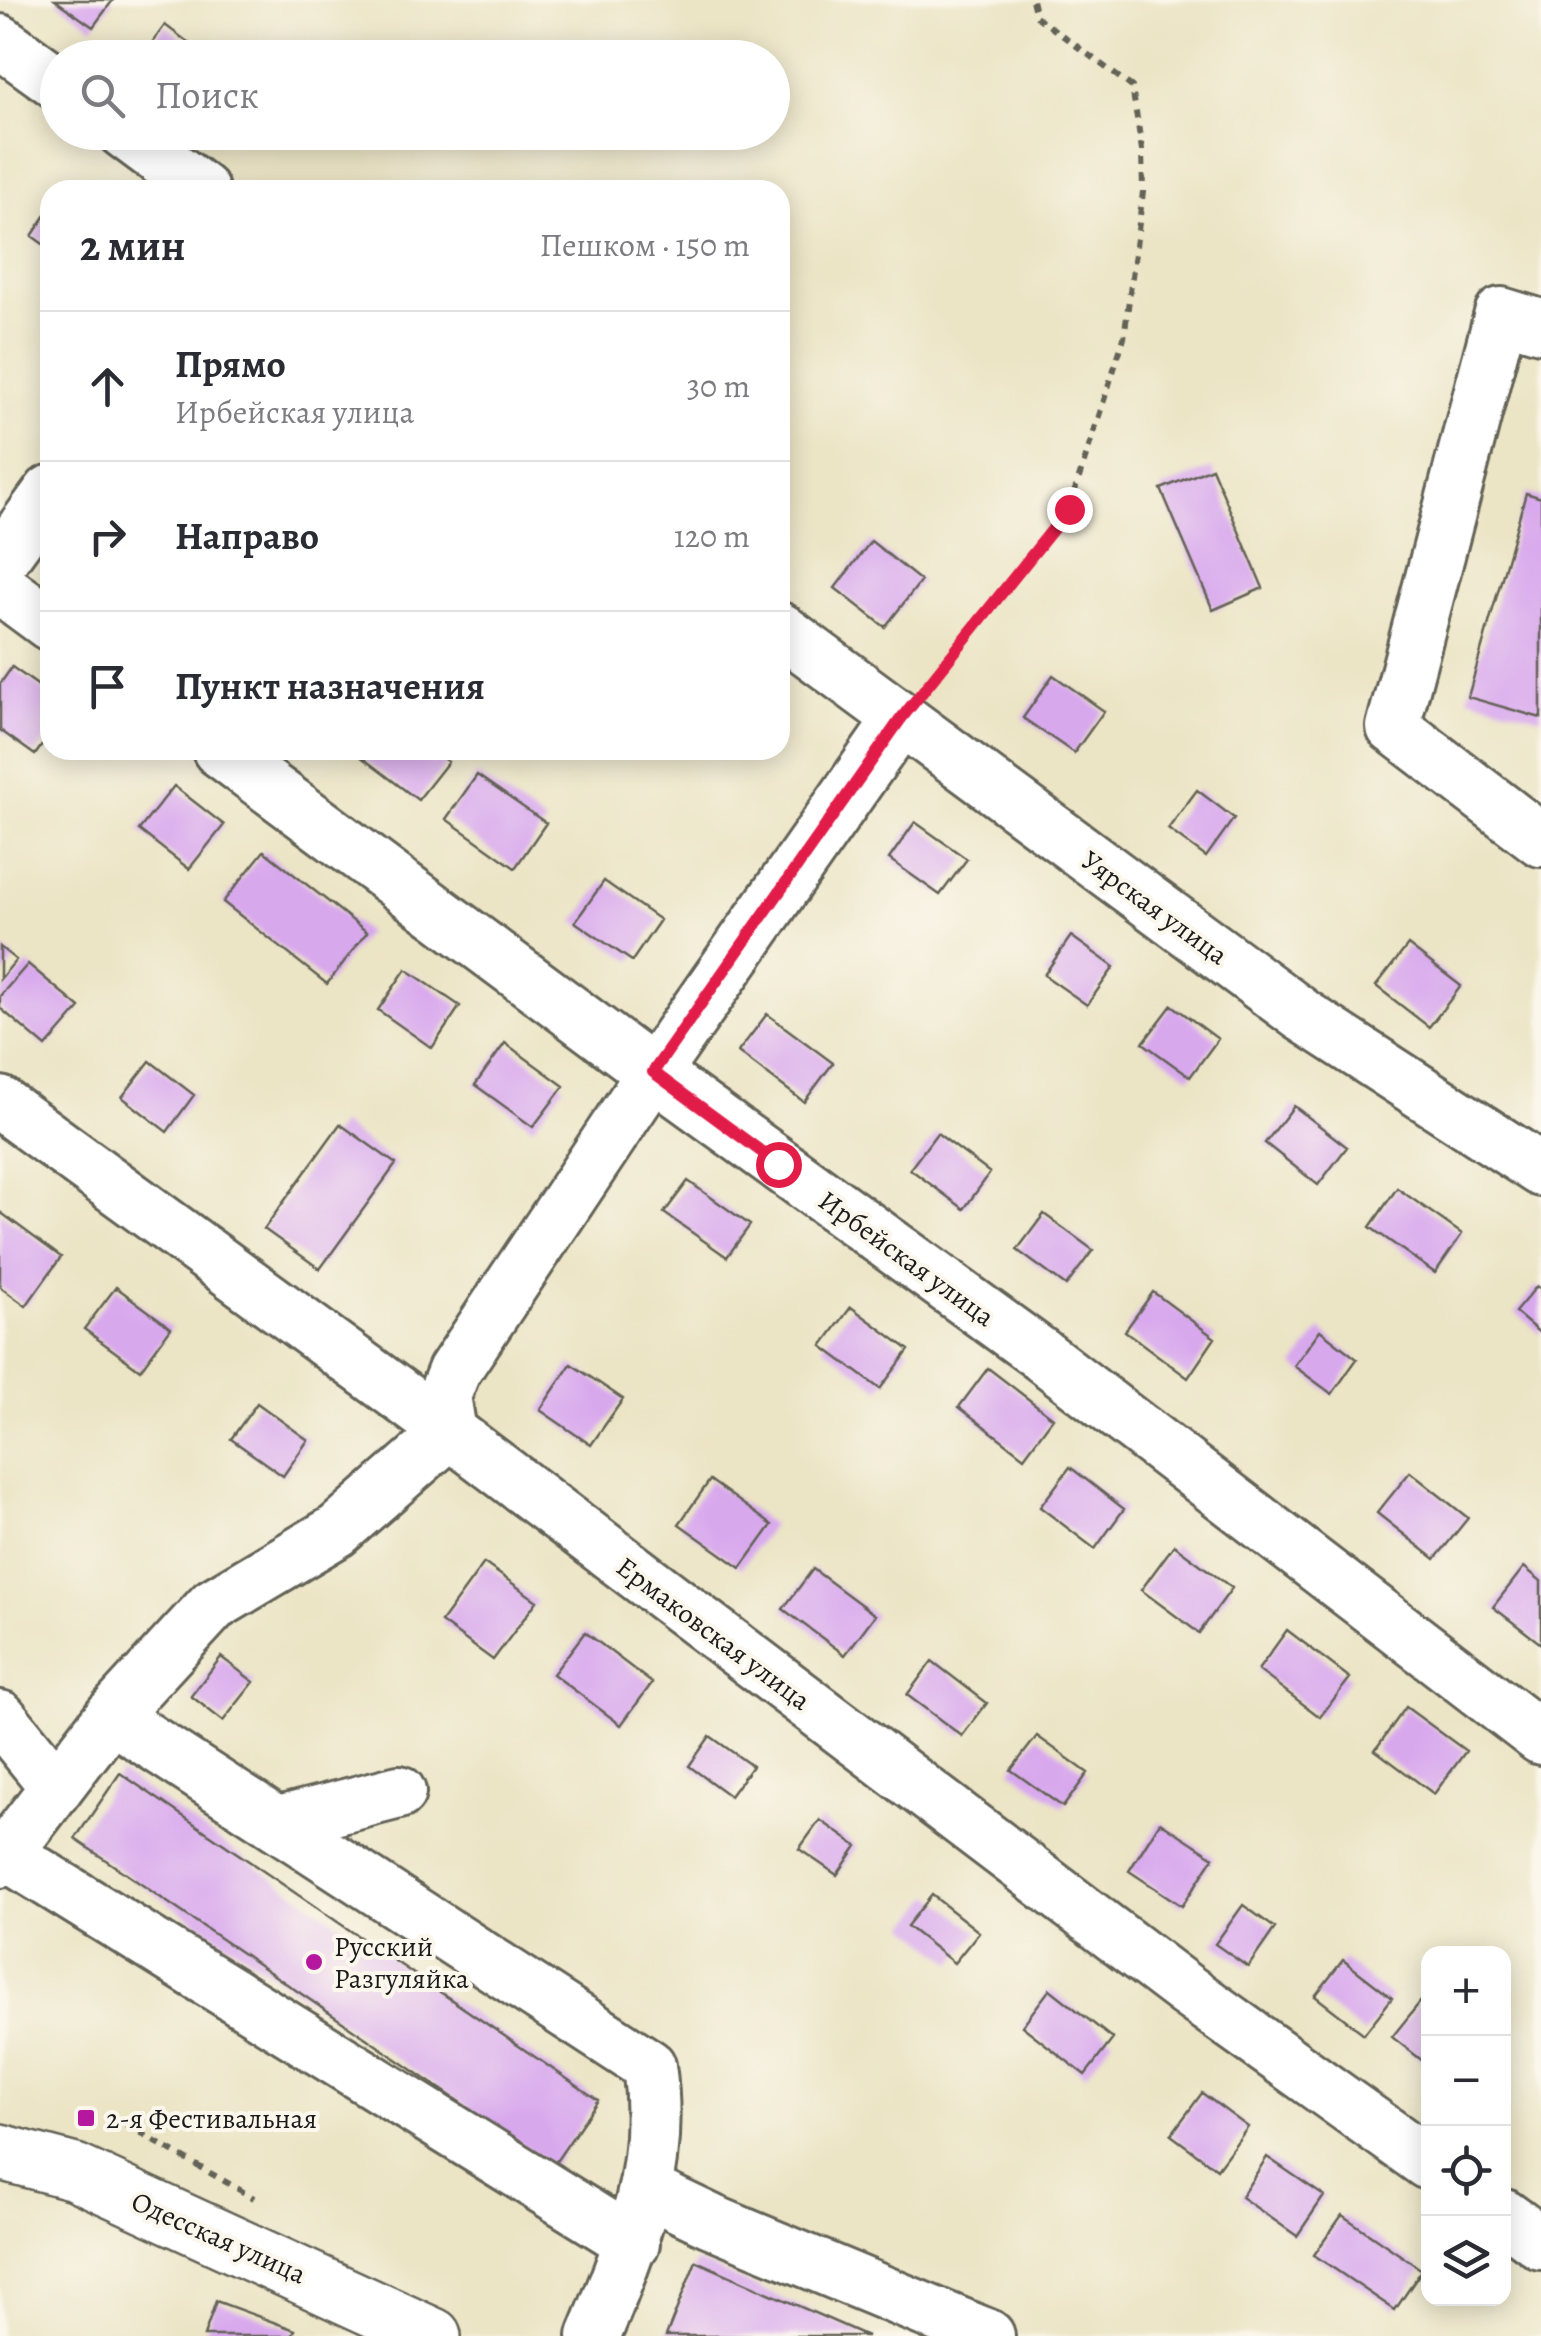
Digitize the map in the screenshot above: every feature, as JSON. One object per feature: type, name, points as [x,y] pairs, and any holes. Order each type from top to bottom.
[{"type":"main road","name":"Одесская улица","points":[[0,2152],[76,2172],[433,2336]]},
{"type":"street","points":[[0,41],[40,70]]},
{"type":"street","points":[[148,150],[189,180]]},
{"type":"street","points":[[1541,326],[1501,314],[1393,727],[1541,840]]},
{"type":"street","points":[[0,561],[40,506]]},
{"type":"street","points":[[0,587],[40,617]]},
{"type":"street","name":"Уярская улица","points":[[790,637],[1302,1015],[1541,1170]]},
{"type":"street","points":[[633,2243],[3,1857],[111,1716],[213,1605],[337,1530],[450,1432],[444,1396],[454,1371],[653,1072],[900,720]]},
{"type":"street","name":"Ирбейская улица","points":[[233,760],[1039,1353],[1541,1738]]},
{"type":"street","name":"Ермаковская улица","points":[[0,1103],[450,1432],[1186,1990],[1421,2158]]},
{"type":"street","points":[[111,1716],[649,2066],[655,2108],[646,2190],[633,2243],[594,2336]]},
{"type":"street","points":[[0,1717],[57,1787]]},
{"type":"street","points":[[279,1823],[399,1792]]},
{"type":"street","points":[[646,2190],[711,2222],[988,2336]]},
{"type":"street","points":[[1511,2221],[1541,2243]]},
{"type":"path","points":[[900,720],[1069,509],[1124,338],[1143,192],[1142,150],[1132,87],[1036,16],[1032,0]]},
{"type":"building","points":[[55,0],[113,0],[93,27]]},
{"type":"building","points":[[165,25],[185,40],[154,40]]},
{"type":"building","points":[[40,224],[40,242],[32,236]]},
{"type":"building","points":[[1212,468],[1263,588],[1213,610],[1161,489]]},
{"type":"building","points":[[1526,493],[1541,498],[1541,718],[1468,697]]},
{"type":"building","points":[[871,541],[921,581],[885,627],[835,588]]},
{"type":"building","points":[[12,667],[40,687],[40,748],[35,755],[0,730],[0,684]]},
{"type":"building","points":[[1053,675],[1104,711],[1074,753],[1023,718]]},
{"type":"building","points":[[365,760],[448,762],[418,800]]},
{"type":"building","points":[[477,775],[546,823],[515,868],[446,819]]},
{"type":"building","points":[[174,786],[224,825],[189,869],[139,830]]},
{"type":"building","points":[[1197,790],[1234,818],[1206,857],[1168,829]]},
{"type":"building","points":[[915,822],[967,859],[940,895],[889,859]]},
{"type":"building","points":[[264,851],[367,932],[327,984],[223,902]]},
{"type":"building","points":[[604,881],[660,920],[632,961],[575,922]]},
{"type":"building","points":[[1071,936],[1114,967],[1087,1005],[1044,975]]},
{"type":"building","points":[[1408,945],[1461,986],[1429,1027],[1376,986]]},
{"type":"building","points":[[0,947],[16,960],[0,979]]},
{"type":"building","points":[[28,964],[80,1008],[46,1047],[0,1008],[0,996]]},
{"type":"building","points":[[406,969],[460,1006],[432,1048],[378,1010]]},
{"type":"building","points":[[1172,1005],[1218,1039],[1190,1077],[1143,1043]]},
{"type":"building","points":[[767,1014],[833,1063],[804,1102],[738,1052]]},
{"type":"building","points":[[505,1043],[564,1086],[533,1127],[475,1085]]},
{"type":"building","points":[[150,1061],[194,1095],[167,1132],[122,1097]]},
{"type":"building","points":[[1294,1106],[1347,1147],[1318,1185],[1265,1143]]},
{"type":"building","points":[[340,1124],[396,1164],[320,1269],[264,1229]]},
{"type":"building","points":[[937,1133],[990,1173],[964,1209],[910,1169]]},
{"type":"building","points":[[688,1181],[750,1225],[727,1257],[664,1213]]},
{"type":"building","points":[[1397,1188],[1462,1234],[1435,1273],[1370,1227]]},
{"type":"building","points":[[0,1212],[61,1257],[26,1306],[0,1287]]},
{"type":"building","points":[[1044,1214],[1093,1250],[1066,1286],[1017,1250]]},
{"type":"building","points":[[1537,1286],[1541,1289],[1541,1334],[1515,1312]]},
{"type":"building","points":[[116,1287],[171,1328],[140,1370],[84,1329]]},
{"type":"building","points":[[1153,1292],[1215,1338],[1188,1378],[1125,1331]]},
{"type":"building","points":[[851,1307],[909,1350],[880,1389],[822,1346]]},
{"type":"building","points":[[1320,1330],[1357,1359],[1332,1394],[1294,1366]]},
{"type":"building","points":[[571,1364],[623,1399],[591,1445],[540,1410]]},
{"type":"building","points":[[988,1368],[1053,1418],[1024,1457],[959,1407]]},
{"type":"building","points":[[257,1403],[308,1440],[283,1476],[231,1439]]},
{"type":"building","points":[[1070,1467],[1124,1509],[1095,1549],[1040,1507]]},
{"type":"building","points":[[1410,1472],[1468,1518],[1435,1559],[1377,1513]]},
{"type":"building","points":[[710,1480],[772,1525],[741,1568],[679,1524]]},
{"type":"building","points":[[1174,1545],[1232,1588],[1199,1633],[1141,1590]]},
{"type":"building","points":[[484,1563],[537,1601],[493,1660],[441,1622]]},
{"type":"building","points":[[1524,1567],[1541,1581],[1541,1644],[1493,1607]]},
{"type":"building","points":[[813,1569],[875,1615],[845,1655],[783,1609]]},
{"type":"building","points":[[1287,1630],[1350,1678],[1320,1717],[1258,1670]]},
{"type":"building","points":[[585,1632],[652,1683],[621,1725],[553,1674]]},
{"type":"building","points":[[221,1657],[254,1682],[223,1721],[191,1696]]},
{"type":"building","points":[[932,1661],[987,1703],[962,1736],[907,1695]]},
{"type":"building","points":[[1406,1707],[1466,1751],[1434,1794],[1375,1750]]},
{"type":"building","points":[[710,1736],[752,1766],[730,1796],[689,1766]]},
{"type":"building","points":[[1037,1736],[1088,1773],[1063,1807],[1011,1770]]},
{"type":"building","points":[[120,1773],[598,2100],[553,2166],[75,1839]]},
{"type":"building","points":[[820,1820],[857,1846],[837,1875],[799,1849]]},
{"type":"building","points":[[1160,1822],[1214,1857],[1182,1906],[1129,1871]]},
{"type":"building","points":[[932,1895],[979,1932],[954,1963],[907,1926]]},
{"type":"building","points":[[1243,1905],[1275,1928],[1248,1967],[1215,1944]]},
{"type":"building","points":[[1343,1960],[1392,1998],[1364,2034],[1315,1996]]},
{"type":"building","points":[[1050,1989],[1113,2039],[1085,2075],[1022,2026]]},
{"type":"building","points":[[1421,2001],[1421,2060],[1392,2037]]},
{"type":"building","points":[[1202,2093],[1248,2127],[1217,2169],[1171,2135]]},
{"type":"building","points":[[1267,2157],[1324,2196],[1297,2236],[1241,2197]]},
{"type":"building","points":[[1342,2215],[1421,2271],[1395,2310],[1314,2255]]},
{"type":"building","points":[[696,2261],[867,2336],[666,2336]]},
{"type":"building","points":[[216,2301],[295,2330],[292,2336],[204,2336]]},
{"type":"place","name":"Русский Разгуляйка","points":[[314,1962]]},
{"type":"place","name":"2-я Фестивальная","points":[[86,2118]]},
{"type":"route","points":[[778,1164],[653,1072],[900,720],[1069,509]]}]
